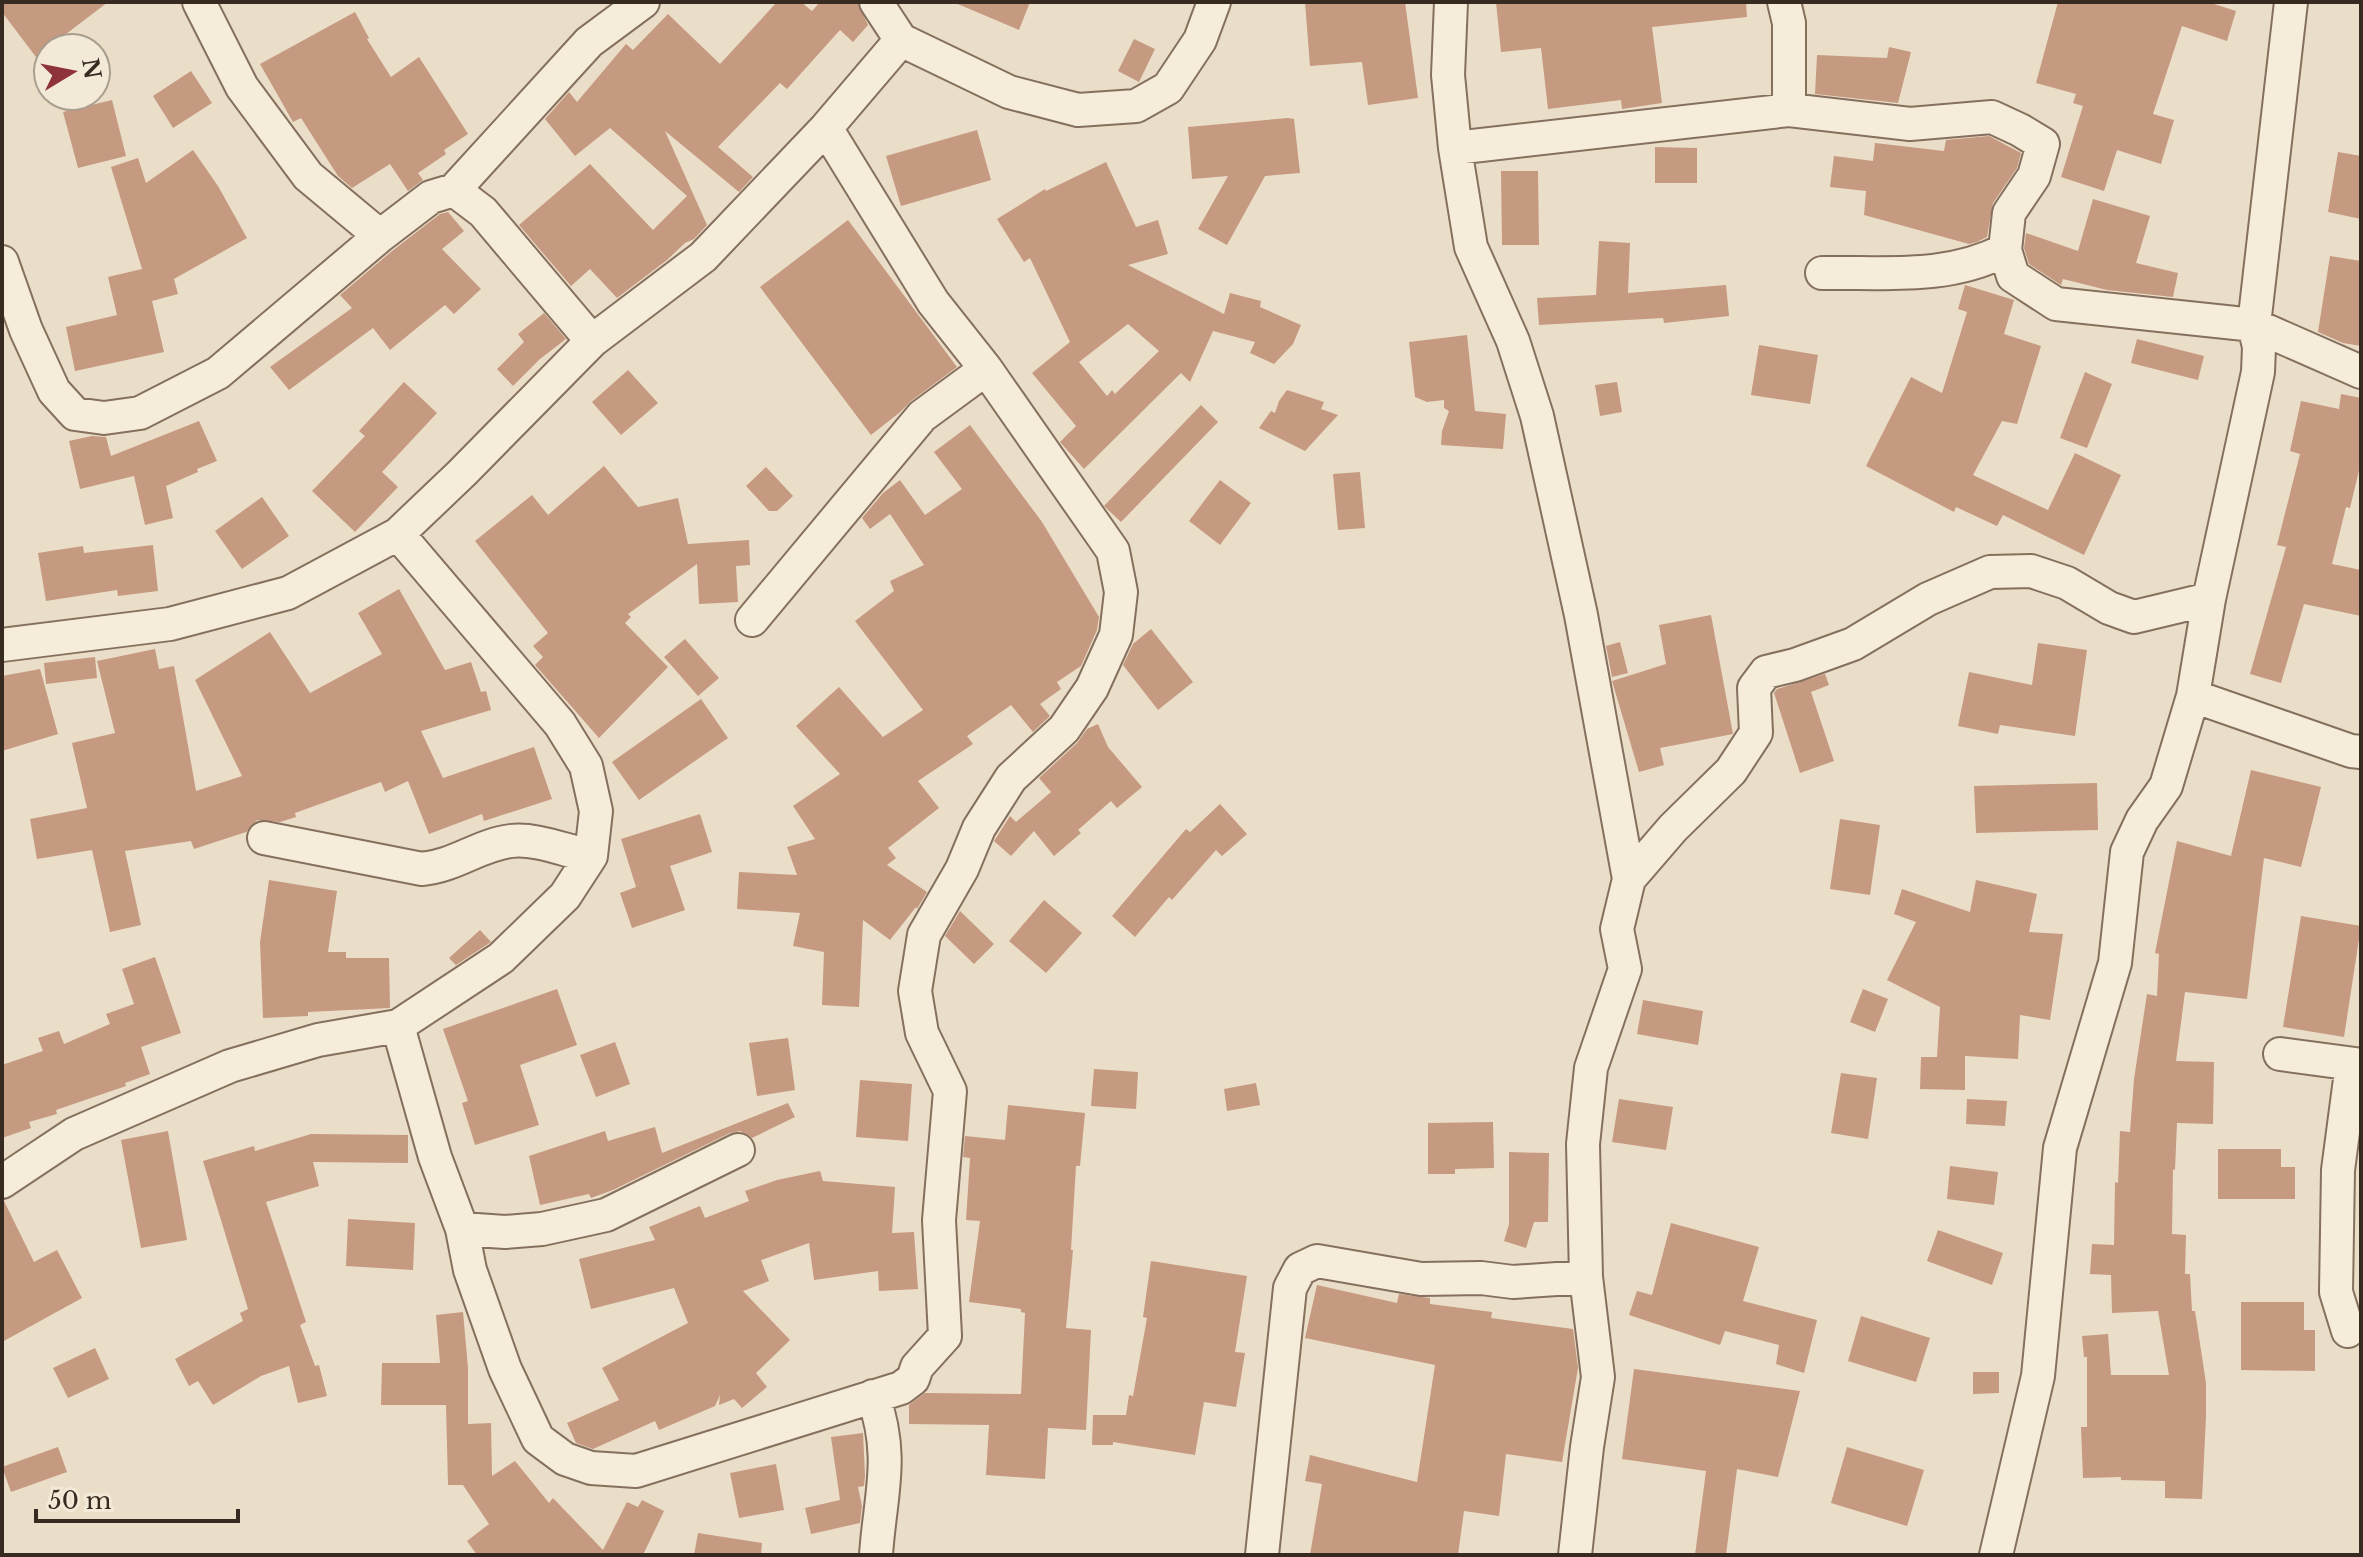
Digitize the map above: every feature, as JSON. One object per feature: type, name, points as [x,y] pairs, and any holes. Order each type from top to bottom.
[{"type":"street","points":[[199,2],[242,87],[308,176],[380,236]]},
{"type":"street","points":[[2,262],[26,330],[54,391],[75,414],[104,418],[140,413],[218,373],[380,236],[431,197],[454,190],[589,42],[643,2]]},
{"type":"street","points":[[876,2],[901,40],[1009,92],[1078,110],[1136,106],[1168,88],[1200,40],[1214,2]]},
{"type":"street","points":[[1451,2],[1448,75],[1455,148],[1471,247],[1513,341],[1537,416],[1581,615],[1629,879],[1617,929],[1625,969],[1591,1068],[1583,1144],[1586,1277],[1598,1377],[1575,1555]]},
{"type":"street","points":[[1784,2],[1789,23],[1789,110]]},
{"type":"street","points":[[1996,1555],[2038,1376],[2060,1148],[2115,963],[2127,852],[2142,820],[2166,786],[2193,696],[2209,599],[2258,372],[2259,347],[2254,325],[2291,2]]},
{"type":"street","points":[[2,645],[170,624],[288,593],[398,534],[592,341],[703,257],[826,128],[901,40]]},
{"type":"street","points":[[1455,148],[1789,110],[1910,124],[1992,117],[2043,144],[2034,176],[2009,213],[2005,250],[2013,276],[2056,304],[2254,325],[2361,372]]},
{"type":"street","points":[[398,1026],[435,1157],[462,1229],[470,1270],[505,1369],[538,1439],[565,1459],[591,1468],[636,1471],[901,1388],[913,1379],[917,1367],[945,1336],[939,1220],[950,1091],[922,1033],[915,991],[924,935],[962,869],[979,828],[1011,778],[1064,729],[1092,688],[1116,635],[1121,592],[1113,551],[986,369],[933,302],[826,128]]},
{"type":"street","points":[[454,190],[483,212],[592,341]]},
{"type":"street","points":[[1822,273],[1927,273],[1986,260],[2005,250]]},
{"type":"street","points":[[752,620],[922,416],[986,369]]},
{"type":"street","points":[[2,1182],[74,1134],[230,1066],[318,1040],[398,1026],[501,958],[565,896],[591,856],[596,811],[586,766],[560,724],[398,534]]},
{"type":"street","points":[[1629,879],[1673,828],[1731,771],[1756,733],[1754,688],[1766,672],[1853,644],[1928,599],[1990,572],[2031,571],[2067,583],[2109,608],[2134,617],[2209,599]]},
{"type":"street","points":[[2193,696],[2361,752]]},
{"type":"street","points":[[264,838],[422,869],[443,867],[511,841],[530,842],[591,856]]},
{"type":"street","points":[[2280,1054],[2356,1065],[2338,1170],[2336,1292],[2348,1331]]},
{"type":"street","points":[[462,1229],[505,1232],[542,1229],[606,1215],[738,1150]]},
{"type":"street","points":[[1262,1555],[1290,1288],[1300,1269],[1317,1261],[1421,1279],[1481,1278],[1513,1282],[1586,1277]]},
{"type":"street","points":[[873,1396],[886,1445],[876,1555]]},
{"type":"building","points":[[2,2],[108,2],[69,32],[32,32],[32,52],[2,12]]},
{"type":"building","points":[[777,2],[801,2],[812,11],[820,2],[857,2],[868,25],[853,42],[840,30],[787,89],[780,83],[718,147],[753,177],[739,192],[665,131],[707,225],[694,239],[617,298],[590,269],[571,286],[519,225],[590,164],[653,230],[687,196],[610,128],[575,156],[545,119],[569,92],[577,102],[626,44],[633,50],[668,14],[720,64]]},
{"type":"building","points":[[953,2],[1030,2],[1019,30]]},
{"type":"building","points":[[1305,2],[1405,2],[1418,98],[1368,105],[1362,62],[1310,66]]},
{"type":"building","points":[[1496,2],[1746,2],[1747,17],[1652,27],[1662,103],[1622,109],[1621,100],[1548,109],[1541,48],[1501,52]]},
{"type":"building","points":[[2058,2],[2208,2],[2236,11],[2227,41],[2182,26],[2153,114],[2174,120],[2161,164],[2117,150],[2104,191],[2061,177],[2083,106],[2073,103],[2076,94],[2036,83]]},
{"type":"building","points":[[355,12],[367,39],[391,77],[419,57],[468,134],[418,173],[423,180],[408,191],[390,164],[352,188],[338,176],[301,118],[293,122],[260,64]]},
{"type":"building","points":[[1134,39],[1155,49],[1139,82],[1118,71]]},
{"type":"building","points":[[1889,47],[1911,52],[1898,103],[1815,94],[1817,55],[1887,58]]},
{"type":"building","points":[[191,71],[212,103],[173,128],[153,96]]},
{"type":"building","points":[[112,100],[126,156],[78,168],[63,112],[112,112]]},
{"type":"building","points":[[1294,119],[1300,173],[1265,176],[1227,245],[1198,229],[1228,176],[1192,179],[1188,127]]},
{"type":"building","points":[[977,130],[991,180],[901,206],[886,156]]},
{"type":"building","points":[[1989,136],[2021,153],[2017,168],[1993,203],[1987,237],[1977,242],[1969,244],[1864,215],[1866,191],[1830,187],[1834,156],[1873,161],[1875,143],[1944,151],[1946,140]]},
{"type":"building","points":[[1655,147],[1697,148],[1697,183],[1655,183]]},
{"type":"building","points":[[193,150],[218,186],[247,238],[174,279],[178,294],[152,301],[164,352],[75,371],[66,327],[117,315],[108,277],[142,269],[111,167],[138,158],[146,183]]},
{"type":"building","points":[[2338,152],[2361,156],[2361,219],[2328,212]]},
{"type":"building","points":[[1106,162],[1136,227],[1158,220],[1168,254],[1128,265],[1224,314],[1230,293],[1261,301],[1260,307],[1301,325],[1293,344],[1274,364],[1250,353],[1255,342],[1213,331],[1190,382],[1181,373],[1084,469],[1060,442],[1076,426],[1032,373],[1070,342],[1030,258],[1024,262],[997,219]],"holes":[[[1128,324],[1159,351],[1115,394],[1112,390],[1107,396],[1079,362]]]},
{"type":"building","points":[[1501,171],[1538,171],[1539,245],[1502,245]]},
{"type":"building","points":[[2093,199],[2150,216],[2136,263],[2178,273],[2173,297],[2107,290],[2063,279],[2061,285],[2029,264],[2024,248],[2026,233],[2078,251]]},
{"type":"building","points":[[448,212],[464,231],[442,249],[481,289],[454,314],[445,305],[390,350],[373,328],[289,390],[270,367],[352,308],[340,295],[440,214]]},
{"type":"building","points":[[848,220],[957,367],[871,435],[760,287]]},
{"type":"building","points":[[1599,241],[1630,243],[1628,293],[1726,285],[1729,316],[1664,323],[1663,318],[1539,325],[1537,298],[1596,295]]},
{"type":"building","points":[[2330,256],[2361,261],[2361,346],[2343,343],[2318,332]]},
{"type":"building","points":[[1965,285],[2014,300],[2004,334],[2041,346],[2017,424],[2002,421],[1973,475],[2048,510],[2075,453],[2121,475],[2084,555],[2003,515],[1997,526],[1956,507],[1954,512],[1866,466],[1911,377],[1942,393],[1967,312],[1958,309]]},
{"type":"building","points":[[544,313],[566,339],[513,386],[497,369],[524,342],[518,334]]},
{"type":"building","points":[[1467,335],[1475,411],[1506,414],[1503,449],[1441,445],[1449,411],[1444,408],[1444,400],[1427,402],[1415,397],[1409,342]]},
{"type":"building","points":[[2137,339],[2204,356],[2198,380],[2131,363]]},
{"type":"building","points":[[1759,345],[1818,355],[1810,404],[1751,395]]},
{"type":"building","points":[[628,370],[658,403],[621,435],[592,402]]},
{"type":"building","points":[[2085,372],[2112,384],[2087,448],[2060,438]]},
{"type":"building","points":[[404,382],[437,413],[382,472],[398,487],[355,532],[312,491],[365,436],[359,431]]},
{"type":"building","points":[[1617,382],[1622,412],[1600,416],[1595,385]]},
{"type":"building","points":[[1287,390],[1324,402],[1321,409],[1338,415],[1305,451],[1259,428],[1271,411],[1275,413]]},
{"type":"building","points":[[2341,394],[2361,398],[2361,462],[2332,564],[2361,570],[2361,616],[2304,604],[2281,683],[2250,674],[2286,547],[2277,545],[2300,454],[2290,451],[2301,401],[2339,409]]},
{"type":"building","points":[[1201,405],[1218,422],[1121,522],[1104,506]]},
{"type":"building","points":[[199,421],[217,461],[166,486],[173,518],[145,525],[134,476],[80,489],[69,441],[92,436],[106,437],[111,456]]},
{"type":"building","points":[[970,425],[1042,522],[1099,617],[1097,630],[1081,666],[1057,682],[1061,689],[1040,704],[1050,716],[1033,732],[1011,705],[967,736],[973,744],[918,781],[939,808],[888,848],[896,858],[887,865],[927,892],[917,909],[890,940],[863,920],[859,1007],[822,1005],[824,952],[793,946],[800,913],[737,909],[739,872],[797,875],[787,847],[815,839],[793,806],[840,774],[796,726],[839,687],[883,737],[923,710],[855,621],[894,591],[890,581],[924,565],[890,514],[870,529],[862,518],[883,493],[900,480],[925,515],[962,489],[934,452]]},
{"type":"building","points":[[604,466],[638,507],[678,498],[688,544],[749,540],[750,565],[736,566],[738,602],[699,604],[697,564],[628,614],[631,617],[625,623],[668,667],[599,738],[535,665],[543,657],[533,646],[548,633],[475,541],[532,495],[548,515]]},
{"type":"building","points":[[766,467],[793,496],[777,511],[769,511],[746,486]]},
{"type":"building","points":[[1360,472],[1365,528],[1338,530],[1333,474]]},
{"type":"building","points":[[1220,480],[1251,503],[1220,545],[1189,521]]},
{"type":"building","points":[[262,497],[289,536],[242,569],[215,531]]},
{"type":"building","points":[[153,545],[158,591],[118,596],[117,590],[46,601],[38,553],[83,546],[84,553]]},
{"type":"building","points":[[399,589],[445,670],[471,662],[481,692],[486,691],[491,710],[421,731],[443,778],[534,747],[552,799],[484,821],[482,814],[429,834],[408,781],[385,792],[381,782],[295,813],[296,817],[280,822],[257,820],[246,832],[194,849],[191,841],[125,851],[141,925],[110,932],[92,850],[37,859],[30,819],[87,808],[72,743],[115,733],[97,661],[155,649],[159,669],[174,666],[196,791],[242,776],[195,680],[270,632],[310,693],[382,654],[358,613]]},
{"type":"building","points":[[1711,615],[1733,734],[1660,748],[1664,765],[1639,772],[1612,681],[1666,664],[1659,625]]},
{"type":"building","points":[[1151,629],[1193,682],[1158,710],[1123,665],[1133,644]]},
{"type":"building","points":[[685,639],[719,678],[698,696],[664,657]]},
{"type":"building","points":[[1620,642],[1628,673],[1612,677],[1606,646]]},
{"type":"building","points":[[2038,643],[2087,650],[2075,736],[2000,725],[1998,734],[1958,726],[1969,672],[2032,685]]},
{"type":"building","points":[[95,657],[97,678],[46,684],[44,663]]},
{"type":"building","points":[[40,669],[58,734],[2,751],[2,676]]},
{"type":"building","points":[[1825,674],[1829,685],[1811,692],[1834,761],[1800,773],[1774,693],[1777,689]]},
{"type":"building","points":[[701,699],[728,738],[639,800],[612,762]]},
{"type":"building","points":[[1098,724],[1108,747],[1142,787],[1117,808],[1111,801],[1054,856],[1034,831],[1011,856],[994,841],[1010,816],[1016,822],[1051,792],[1039,778],[1077,743],[1087,729]]},
{"type":"building","points":[[2251,770],[2321,787],[2301,867],[2264,858],[2247,999],[2185,992],[2176,1061],[2214,1062],[2213,1124],[2177,1123],[2173,1169],[2172,1234],[2186,1235],[2185,1274],[2190,1274],[2192,1311],[2195,1311],[2206,1383],[2206,1417],[2202,1499],[2165,1498],[2165,1481],[2083,1478],[2081,1427],[2087,1427],[2087,1357],[2084,1357],[2082,1336],[2108,1334],[2111,1375],[2169,1375],[2158,1311],[2112,1313],[2111,1275],[2090,1274],[2092,1244],[2114,1245],[2120,1131],[2130,1132],[2134,1079],[2147,994],[2157,996],[2159,954],[2155,953],[2177,841],[2231,856]]},
{"type":"building","points":[[2097,783],[2098,830],[1976,833],[1974,786]]},
{"type":"building","points":[[1220,804],[1247,834],[1222,856],[1216,850],[1135,937],[1112,916],[1186,829],[1190,832]]},
{"type":"building","points":[[700,814],[712,852],[670,866],[685,910],[632,928],[620,893],[636,887],[621,839]]},
{"type":"building","points":[[1840,819],[1880,825],[1870,895],[1830,889]]},
{"type":"building","points":[[269,880],[337,891],[328,952],[346,952],[346,958],[389,958],[390,1008],[308,1012],[308,1016],[263,1018],[260,942]]},
{"type":"building","points":[[1976,880],[2037,894],[2029,932],[2063,934],[2050,1020],[2020,1015],[2018,1059],[1965,1056],[1965,1090],[1920,1089],[1921,1057],[1937,1057],[1940,1007],[1887,980],[1916,922],[1894,914],[1902,889],[1970,912]]},
{"type":"building","points":[[1044,900],[1082,933],[1046,973],[1009,941]]},
{"type":"building","points":[[960,911],[994,944],[974,964],[945,936]]},
{"type":"building","points":[[2301,916],[2361,926],[2344,1037],[2283,1027]]},
{"type":"building","points":[[480,930],[491,942],[456,965],[449,958]]},
{"type":"building","points":[[155,957],[181,1033],[141,1047],[150,1074],[125,1083],[126,1086],[56,1110],[57,1114],[29,1122],[31,1128],[2,1138],[2,1065],[43,1051],[38,1038],[59,1031],[64,1044],[110,1024],[106,1014],[134,1004],[122,969]]},
{"type":"building","points":[[557,989],[577,1045],[520,1065],[539,1125],[475,1145],[462,1103],[468,1101],[443,1029]]},
{"type":"building","points":[[1863,989],[1888,999],[1875,1032],[1850,1022]]},
{"type":"building","points":[[1643,1000],[1703,1011],[1698,1045],[1637,1034]]},
{"type":"building","points":[[788,1038],[795,1090],[757,1096],[749,1043]]},
{"type":"building","points":[[615,1042],[630,1084],[596,1097],[580,1055]]},
{"type":"building","points":[[1094,1069],[1138,1072],[1136,1109],[1091,1106]]},
{"type":"building","points":[[1841,1073],[1877,1078],[1868,1139],[1831,1133]]},
{"type":"building","points":[[860,1080],[912,1084],[908,1141],[856,1137]]},
{"type":"building","points":[[1256,1083],[1260,1105],[1227,1111],[1224,1089]]},
{"type":"building","points":[[1619,1099],[1673,1107],[1666,1150],[1612,1142]]},
{"type":"building","points":[[1967,1099],[2007,1101],[2005,1126],[1966,1124]]},
{"type":"building","points":[[788,1103],[795,1117],[752,1138],[740,1131],[730,1133],[613,1190],[591,1198],[589,1194],[540,1205],[529,1156],[605,1131],[608,1141],[655,1127],[662,1153]]},
{"type":"building","points":[[1008,1105],[1085,1113],[1080,1166],[1076,1166],[1066,1328],[1091,1330],[1086,1430],[1048,1428],[1045,1479],[986,1475],[989,1425],[909,1424],[909,1405],[925,1393],[1021,1394],[1025,1313],[1021,1309],[969,1302],[980,1221],[966,1220],[970,1158],[963,1157],[965,1136],[1005,1140]]},
{"type":"building","points":[[1493,1122],[1494,1168],[1455,1169],[1455,1174],[1428,1174],[1428,1123]]},
{"type":"building","points":[[168,1131],[187,1240],[141,1248],[121,1140]]},
{"type":"building","points":[[311,1134],[408,1135],[408,1163],[313,1162],[319,1186],[266,1202],[306,1322],[300,1325],[315,1366],[319,1365],[327,1396],[298,1403],[289,1366],[261,1376],[213,1405],[198,1381],[189,1386],[175,1359],[243,1321],[240,1313],[248,1309],[203,1161],[254,1146],[255,1151]]},
{"type":"building","points":[[2218,1149],[2281,1149],[2281,1167],[2295,1167],[2295,1199],[2218,1199]]},
{"type":"building","points":[[1509,1152],[1549,1153],[1548,1222],[1534,1222],[1526,1248],[1504,1241],[1509,1224]]},
{"type":"building","points":[[1950,1166],[1998,1172],[1994,1205],[1947,1199]]},
{"type":"building","points":[[820,1171],[823,1181],[895,1187],[892,1233],[914,1232],[918,1289],[879,1291],[878,1271],[814,1280],[809,1243],[761,1260],[769,1281],[743,1291],[790,1340],[756,1373],[767,1387],[742,1408],[734,1399],[719,1405],[720,1395],[715,1406],[659,1430],[655,1421],[593,1449],[576,1443],[567,1423],[619,1400],[602,1368],[688,1323],[674,1288],[591,1309],[579,1259],[655,1240],[649,1227],[700,1206],[705,1218],[749,1201],[745,1191]]},
{"type":"building","points":[[2,1201],[34,1262],[57,1250],[82,1298],[2,1342]]},
{"type":"building","points":[[348,1219],[415,1223],[413,1270],[346,1266]]},
{"type":"building","points":[[1671,1223],[1759,1247],[1743,1301],[1817,1320],[1804,1373],[1776,1364],[1779,1345],[1725,1331],[1720,1345],[1629,1315],[1637,1291],[1652,1295]]},
{"type":"building","points":[[1938,1230],[2003,1253],[1992,1285],[1927,1261]]},
{"type":"building","points":[[1151,1261],[1247,1276],[1235,1352],[1245,1353],[1236,1407],[1204,1402],[1195,1455],[1113,1442],[1113,1445],[1092,1445],[1093,1415],[1126,1415],[1129,1395],[1133,1396],[1147,1318],[1143,1317]]},
{"type":"building","points":[[1317,1285],[1397,1303],[1399,1294],[1430,1298],[1430,1304],[1492,1312],[1491,1318],[1573,1329],[1578,1368],[1562,1462],[1506,1454],[1499,1516],[1464,1511],[1458,1555],[1310,1555],[1322,1484],[1305,1481],[1310,1455],[1417,1482],[1435,1365],[1305,1338]]},
{"type":"building","points":[[2241,1302],[2304,1302],[2304,1330],[2315,1330],[2315,1371],[2241,1370]]},
{"type":"building","points":[[463,1312],[468,1368],[468,1424],[491,1423],[492,1476],[515,1461],[549,1503],[553,1498],[603,1550],[627,1502],[638,1507],[642,1500],[664,1511],[643,1555],[477,1555],[467,1541],[489,1524],[463,1485],[448,1485],[446,1405],[381,1405],[382,1363],[440,1363],[436,1315]]},
{"type":"building","points":[[1861,1316],[1930,1338],[1916,1382],[1848,1361]]},
{"type":"building","points":[[95,1348],[109,1379],[68,1398],[53,1368]]},
{"type":"building","points":[[1634,1369],[1800,1391],[1778,1477],[1737,1469],[1726,1555],[1695,1555],[1706,1471],[1622,1459]]},
{"type":"building","points":[[1973,1372],[1999,1372],[1999,1393],[1973,1394]]},
{"type":"building","points":[[863,1433],[865,1475],[864,1486],[858,1487],[862,1506],[860,1523],[811,1534],[805,1508],[840,1500],[831,1437]]},
{"type":"building","points":[[58,1447],[67,1472],[11,1492],[2,1467]]},
{"type":"building","points":[[1847,1447],[1924,1470],[1907,1526],[1831,1503]]},
{"type":"building","points":[[776,1464],[784,1510],[739,1518],[730,1473]]},
{"type":"building","points":[[698,1533],[762,1543],[761,1555],[694,1555]]}]
